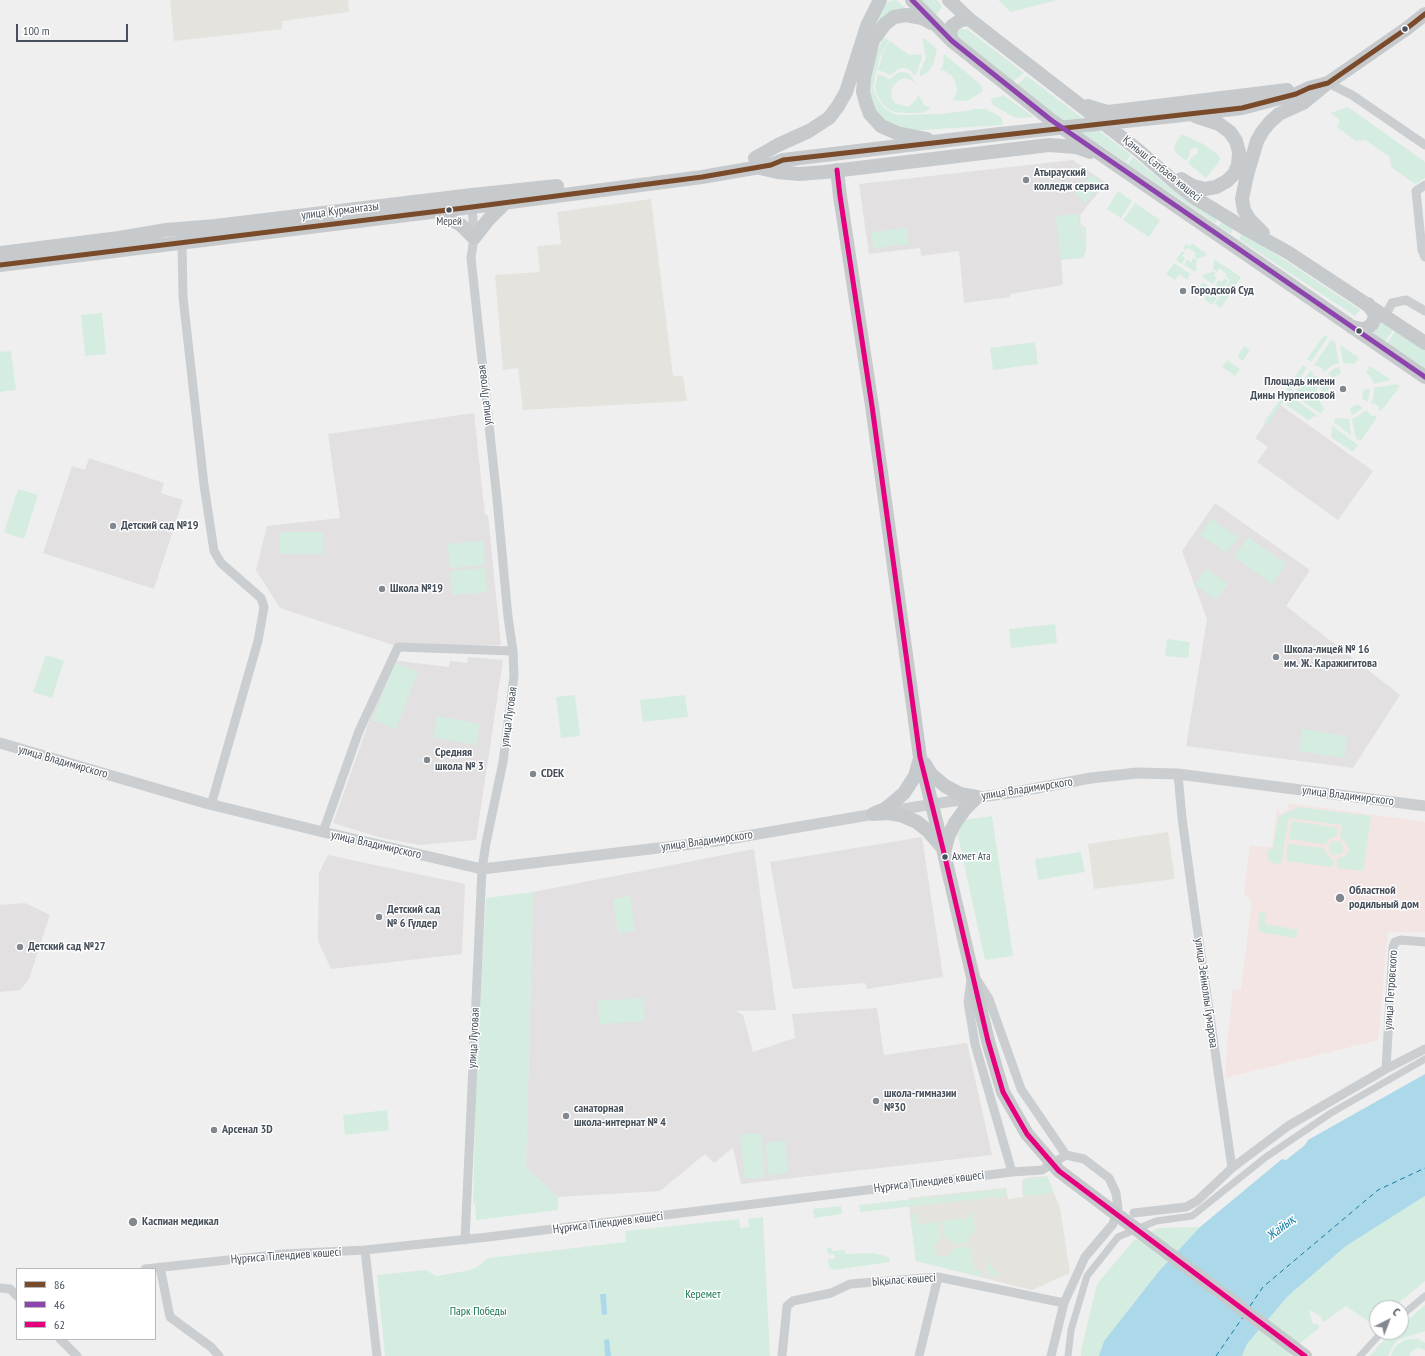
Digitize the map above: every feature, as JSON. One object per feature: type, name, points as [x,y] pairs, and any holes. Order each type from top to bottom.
[{"type":"main road","points":[[867,26],[869,0]]},
{"type":"main road","points":[[880,0],[867,26],[846,92],[829,118],[809,131],[778,145],[755,163],[777,172],[799,174],[1049,145],[1076,147],[1103,157]]},
{"type":"main road","name":"Қаныш Сәтбаев көшесі","points":[[912,0],[952,41],[1051,120],[1425,377]]},
{"type":"main road","name":"Қаныш Сәтбаев көшесі","points":[[949,0],[970,19],[1138,150],[1195,198],[1289,253],[1425,343]]},
{"type":"main road","name":"улица Курмангазы","points":[[0,253],[119,238],[166,230],[343,211],[472,201],[548,192],[686,174],[755,163],[770,157],[783,160],[944,142],[1000,134],[1242,108],[1296,94],[1309,88],[1328,83],[1406,29],[1425,14]]},
{"type":"main road","points":[[935,25],[922,18],[906,15],[894,17],[885,24],[873,40],[864,78],[864,92],[870,114],[881,126],[897,133],[944,142]]},
{"type":"main road","points":[[952,41],[950,33],[952,26],[961,20],[970,19]]},
{"type":"main road","points":[[1289,253],[1258,228],[1250,220],[1244,210],[1242,199],[1247,175],[1257,141],[1270,122],[1279,114],[1312,98],[1328,83]]},
{"type":"main road","points":[[1076,101],[1097,110],[1108,112],[1309,88]]},
{"type":"main road","points":[[1138,150],[1193,186],[1205,189],[1216,187],[1227,181],[1234,174],[1238,165],[1239,152],[1236,141],[1230,132],[1219,124],[1180,115]]},
{"type":"main road","points":[[838,170],[842,212],[872,406],[920,757],[933,804],[988,1041],[1003,1092],[1027,1134],[1059,1171],[1305,1356]]},
{"type":"main road","name":"улица Курмангазы","points":[[0,265],[436,211],[472,201],[506,202],[548,192]]},
{"type":"main road","points":[[436,211],[461,225],[474,238],[488,220],[506,202]]},
{"type":"main road","points":[[1235,246],[1234,240],[1239,232],[1246,229]]},
{"type":"main road","points":[[1352,327],[1362,329],[1367,328],[1372,324],[1375,318],[1374,313],[1368,304]]},
{"type":"main road","points":[[920,757],[931,774],[945,786],[960,794],[977,797]]},
{"type":"main road","points":[[873,814],[885,809],[904,792],[915,776],[920,757]]},
{"type":"main road","points":[[944,853],[948,837],[955,823],[965,809],[977,797]]},
{"type":"main road","points":[[873,814],[888,813],[903,816],[917,822],[933,836],[944,853]]},
{"type":"street","points":[[1328,83],[1352,95],[1425,145]]},
{"type":"street","points":[[1425,185],[1416,191],[1422,250],[1425,257]]},
{"type":"street","name":"улица Луговая","points":[[465,1240],[482,869],[503,762],[514,676],[513,651],[508,617],[498,506],[471,258],[474,238],[472,201]]},
{"type":"street","points":[[182,243],[183,298],[204,484],[214,551],[221,563],[261,598],[264,607],[258,641],[211,805]]},
{"type":"street","points":[[1385,316],[1392,304],[1406,300],[1425,311]]},
{"type":"street","points":[[323,832],[359,731],[398,647],[513,651]]},
{"type":"street","name":"улица Владимирского","points":[[0,743],[211,805],[482,869],[717,841],[933,804],[1016,792],[1091,778],[1137,772],[1178,774],[1425,806]]},
{"type":"street","name":"улица Зейноллы Гумарова","points":[[1178,774],[1182,818],[1232,1168]]},
{"type":"street","name":"улица Петровского","points":[[1386,1069],[1393,947],[1395,942],[1401,940],[1425,942]]},
{"type":"street","points":[[972,972],[989,999],[1021,1089],[1066,1156],[1084,1158],[1109,1178],[1116,1193],[1118,1208],[1113,1224],[1085,1257],[1064,1303],[1051,1356]]},
{"type":"street","points":[[972,972],[968,1002],[975,1044],[1012,1172]]},
{"type":"street","points":[[1134,1213],[1186,1207],[1197,1201],[1232,1168],[1288,1126],[1386,1069],[1425,1049]]},
{"type":"street","points":[[1068,1356],[1071,1330],[1087,1276],[1118,1237],[1156,1221],[1192,1216],[1266,1156],[1331,1113],[1425,1059]]},
{"type":"street","name":"Нұрғиса Тілендиев көшесі","points":[[152,1268],[282,1254],[365,1250],[465,1240],[1012,1172],[1042,1170],[1066,1156]]},
{"type":"street","points":[[365,1250],[377,1356]]},
{"type":"street","points":[[160,1267],[170,1317],[211,1347],[219,1356]]},
{"type":"street","points":[[919,1356],[938,1277]]},
{"type":"street","name":"Ықылас көшесі","points":[[782,1356],[787,1306],[793,1301],[831,1293],[850,1284],[938,1277],[1064,1303]]},
{"type":"street","points":[[0,1288],[14,1288]]},
{"type":"street","points":[[1409,1309],[1425,1296]]},
{"type":"street","points":[[61,1340],[77,1356]]},
{"type":"street","points":[[1360,1356],[1375,1340]]},
{"type":"shaded area","points":[[170,0],[348,0],[349,12],[282,21],[282,29],[174,41]]},
{"type":"shaded area","points":[[1073,160],[1106,183],[1080,215],[1083,258],[1061,260],[1063,285],[1010,294],[1010,297],[964,303],[959,251],[921,256],[920,248],[869,254],[859,184]]},
{"type":"shaded area","points":[[651,199],[673,376],[683,376],[687,401],[523,410],[518,368],[503,370],[495,275],[540,272],[537,246],[561,244],[557,212]]},
{"type":"shaded area","points":[[1279,404],[1373,471],[1338,520],[1257,462],[1268,447],[1255,438]]},
{"type":"shaded area","name":"Школа №19","points":[[474,413],[485,515],[488,515],[501,645],[402,648],[280,608],[256,570],[267,526],[340,518],[328,434]]},
{"type":"shaded area","name":"Детский сад №19","points":[[89,458],[164,483],[161,493],[183,500],[154,589],[43,553],[72,466],[85,470]]},
{"type":"shaded area","name":"Школа-лицей № 16 им. Ж. Каражигитова","points":[[1215,503],[1310,570],[1286,606],[1400,695],[1353,768],[1186,746],[1207,619],[1182,551]]},
{"type":"shaded area","points":[[468,657],[503,660],[476,840],[420,845],[382,838],[333,823],[391,660],[449,667],[450,661],[467,663]]},
{"type":"shaded area","points":[[1287,803],[1425,822],[1425,932],[1388,932],[1378,1040],[1225,1078],[1233,989],[1241,990],[1252,901],[1245,895],[1244,891],[1250,846],[1272,847],[1277,808],[1280,814],[1289,809]]},
{"type":"shaded area","points":[[1168,832],[1175,879],[1094,889],[1088,844]]},
{"type":"shaded area","points":[[922,837],[943,977],[867,989],[865,983],[793,989],[770,862]]},
{"type":"shaded area","points":[[754,849],[776,1010],[735,1011],[743,1015],[753,1052],[795,1038],[792,1014],[877,1008],[884,1055],[967,1043],[992,1155],[741,1184],[733,1148],[714,1163],[705,1154],[660,1191],[558,1197],[526,1168],[533,892]]},
{"type":"shaded area","points":[[328,855],[465,884],[462,954],[331,969],[318,941],[319,873]]},
{"type":"shaded area","name":"Детский сад №27","points":[[25,903],[50,915],[29,979],[20,990],[0,992],[0,905]]},
{"type":"shaded area","points":[[1047,1176],[1060,1208],[1070,1273],[1032,1290],[916,1261],[908,1198],[1006,1188],[1008,1199],[1023,1197],[1022,1181],[1026,1178]]},
{"type":"green space","points":[[895,0],[910,13],[875,28],[879,13],[884,6]]},
{"type":"green space","points":[[917,0],[937,0],[942,7],[937,14],[934,15]]},
{"type":"green space","points":[[998,0],[1057,0],[1011,12]]},
{"type":"green space","points":[[967,29],[1024,73],[1010,84],[956,41],[957,31]]},
{"type":"green space","points":[[883,37],[889,40],[880,56],[873,87],[877,98],[885,109],[897,115],[939,114],[986,109],[1001,117],[1003,122],[1002,125],[901,130],[874,114],[867,82]]},
{"type":"green space","points":[[924,38],[937,49],[933,65],[930,70],[920,77],[920,71],[926,58],[922,39]]},
{"type":"green space","points":[[890,41],[909,55],[922,54],[915,76],[910,70],[904,68],[898,69],[891,75],[878,70],[882,55]]},
{"type":"green space","points":[[944,54],[980,84],[982,92],[967,101],[953,100],[957,91],[956,84],[952,76],[945,71],[940,70],[943,65]]},
{"type":"green space","points":[[899,72],[908,73],[916,84],[909,79],[904,78],[898,81],[893,86],[891,92],[892,99],[895,103],[908,107],[916,100],[918,94],[924,105],[931,108],[925,112],[905,113],[894,112],[885,107],[877,95],[875,87],[878,74],[890,79]]},
{"type":"green space","points":[[1027,76],[1131,155],[1126,162],[1014,87]]},
{"type":"green space","points":[[1002,95],[1034,117],[1017,118],[993,105],[991,101],[992,98],[1000,97]]},
{"type":"green space","points":[[1348,107],[1425,162],[1425,178],[1415,184],[1391,167],[1390,157],[1365,140],[1356,141],[1337,127],[1340,120],[1330,113]]},
{"type":"green space","points":[[1182,134],[1203,144],[1220,158],[1219,162],[1206,178],[1188,163],[1192,157],[1197,154],[1197,148],[1191,149],[1189,153],[1190,155],[1186,161],[1176,153],[1174,147]]},
{"type":"green space","points":[[1133,157],[1174,191],[1218,219],[1215,223],[1128,164]]},
{"type":"green space","points":[[1091,174],[1102,183],[1086,203],[1075,194]]},
{"type":"green space","points":[[1118,191],[1132,201],[1121,218],[1107,209]]},
{"type":"green space","points":[[1135,203],[1160,220],[1149,237],[1123,220]]},
{"type":"green space","points":[[1078,214],[1082,251],[1081,224],[1086,228],[1086,252],[1083,258],[1060,259],[1056,216]]},
{"type":"green space","points":[[1222,221],[1233,229],[1231,234],[1219,226]]},
{"type":"green space","points":[[907,228],[909,244],[873,248],[872,232]]},
{"type":"green space","points":[[1244,233],[1360,310],[1355,316],[1240,240],[1240,236]]},
{"type":"green space","points":[[1192,243],[1207,254],[1206,256],[1198,259],[1194,256],[1196,253],[1188,248],[1186,250],[1183,248],[1186,244],[1190,246]]},
{"type":"green space","points":[[1182,251],[1185,253],[1182,256],[1185,258],[1182,264],[1176,260]]},
{"type":"green space","points":[[1193,258],[1197,260],[1197,269],[1195,272],[1184,265],[1187,259],[1191,262]]},
{"type":"green space","points":[[1214,259],[1241,277],[1221,308],[1215,304],[1230,280],[1225,276],[1227,274],[1219,268],[1217,272],[1213,269]]},
{"type":"green space","points":[[1174,263],[1190,274],[1187,280],[1179,274],[1175,280],[1166,274]]},
{"type":"green space","points":[[1212,271],[1216,273],[1214,276],[1217,278],[1213,284],[1202,277],[1204,274]]},
{"type":"green space","points":[[1224,278],[1228,281],[1222,290],[1215,285],[1219,280],[1222,282]]},
{"type":"green space","points":[[1202,282],[1220,294],[1212,305],[1204,299],[1208,293],[1199,288]]},
{"type":"green space","points":[[102,313],[106,354],[85,356],[81,315]]},
{"type":"green space","points":[[1379,317],[1395,328],[1385,341],[1371,331]]},
{"type":"green space","points":[[1397,329],[1425,349],[1425,369],[1387,343]]},
{"type":"green space","points":[[1324,335],[1328,337],[1311,362],[1307,359]]},
{"type":"green space","points":[[1331,340],[1335,342],[1339,363],[1331,366],[1324,372],[1322,368],[1314,365]]},
{"type":"green space","points":[[1035,342],[1038,364],[993,370],[990,348]]},
{"type":"green space","points":[[1340,345],[1359,358],[1355,364],[1343,363]]},
{"type":"green space","points":[[1244,346],[1250,350],[1243,361],[1237,357]]},
{"type":"green space","points":[[11,351],[16,390],[0,392],[0,352]]},
{"type":"green space","points":[[1227,360],[1240,369],[1235,376],[1222,367]]},
{"type":"green space","points":[[1303,365],[1307,368],[1290,392],[1286,389]]},
{"type":"green space","points":[[1370,366],[1391,380],[1374,384],[1370,376],[1366,373]]},
{"type":"green space","points":[[1339,367],[1341,373],[1333,378],[1328,374],[1335,368]]},
{"type":"green space","points":[[1310,371],[1313,372],[1312,374],[1320,378],[1317,394],[1298,398],[1294,394]]},
{"type":"green space","points":[[1324,380],[1329,384],[1328,392],[1321,394],[1322,384]]},
{"type":"green space","points":[[1396,384],[1400,386],[1381,411],[1374,403],[1372,405],[1371,404],[1374,388]]},
{"type":"green space","points":[[1370,389],[1367,402],[1362,398],[1363,390]]},
{"type":"green space","points":[[1285,393],[1288,395],[1267,425],[1264,422]]},
{"type":"green space","points":[[1292,397],[1319,417],[1315,416],[1308,420],[1286,405]]},
{"type":"green space","points":[[1318,398],[1324,409],[1321,414],[1302,401]]},
{"type":"green space","points":[[1357,404],[1363,408],[1352,415],[1350,408]]},
{"type":"green space","points":[[1366,410],[1372,416],[1374,415],[1377,417],[1361,441],[1356,438],[1352,419]]},
{"type":"green space","points":[[1336,418],[1349,419],[1351,435],[1333,422]]},
{"type":"green space","points":[[1331,425],[1358,445],[1353,452],[1331,437]]},
{"type":"green space","points":[[18,489],[38,495],[24,539],[4,532]]},
{"type":"green space","points":[[1211,519],[1238,537],[1227,553],[1200,535]]},
{"type":"green space","points":[[280,532],[323,532],[323,554],[280,554]]},
{"type":"green space","points":[[1248,537],[1286,564],[1272,584],[1234,557]]},
{"type":"green space","points":[[483,541],[485,565],[450,568],[448,544]]},
{"type":"green space","points":[[485,568],[487,592],[452,595],[450,571]]},
{"type":"green space","points":[[1206,569],[1228,584],[1216,600],[1195,585]]},
{"type":"green space","points":[[1055,624],[1057,643],[1011,648],[1009,629]]},
{"type":"green space","points":[[1167,639],[1190,642],[1188,658],[1165,656]]},
{"type":"green space","points":[[46,655],[64,661],[52,698],[33,692]]},
{"type":"green space","points":[[394,663],[418,672],[396,729],[373,720]]},
{"type":"green space","points":[[575,695],[580,736],[561,738],[556,697]]},
{"type":"green space","points":[[685,695],[688,717],[643,722],[640,700]]},
{"type":"green space","points":[[437,716],[480,724],[476,745],[433,737]]},
{"type":"green space","points":[[1302,729],[1347,736],[1344,758],[1299,751]]},
{"type":"green space","points":[[1298,807],[1371,816],[1363,871],[1337,868],[1337,860],[1346,855],[1349,849],[1347,844],[1340,837],[1342,825],[1289,818],[1281,864],[1272,863],[1267,858],[1268,849],[1273,849],[1278,817]]},
{"type":"green space","points":[[992,816],[1013,956],[985,960],[958,836],[963,820]]},
{"type":"green space","points":[[1292,821],[1338,828],[1337,836],[1332,837],[1324,844],[1289,839]]},
{"type":"green space","points":[[1336,841],[1341,843],[1343,848],[1341,853],[1336,855],[1331,853],[1329,848],[1331,843]]},
{"type":"green space","points":[[1288,844],[1323,848],[1329,857],[1333,859],[1333,867],[1286,861]]},
{"type":"green space","points":[[1081,852],[1085,872],[1038,880],[1035,859]]},
{"type":"green space","points":[[533,892],[526,1168],[558,1197],[558,1210],[476,1220],[475,1203],[473,1203],[475,1128],[473,1126],[486,898]]},
{"type":"green space","points":[[630,896],[635,931],[618,933],[613,899]]},
{"type":"green space","points":[[1260,912],[1266,913],[1265,924],[1298,930],[1296,938],[1264,933],[1258,929]]},
{"type":"green space","points":[[643,998],[645,1021],[600,1024],[598,1001]]},
{"type":"green space","points":[[387,1110],[389,1130],[345,1135],[343,1115]]},
{"type":"green space","points":[[761,1133],[765,1177],[745,1179],[740,1135]]},
{"type":"green space","points":[[785,1141],[788,1173],[769,1175],[765,1143]]},
{"type":"green space","points":[[1047,1177],[1054,1193],[1025,1196],[1022,1186],[1025,1179]]},
{"type":"green space","points":[[1005,1189],[1006,1196],[860,1212],[859,1205]]},
{"type":"green space","points":[[1425,1196],[1425,1281],[1402,1300],[1369,1300],[1369,1322],[1346,1306],[1324,1322],[1321,1320],[1322,1317],[1309,1310],[1313,1324],[1319,1325],[1319,1328],[1292,1350],[1290,1356],[1242,1356],[1247,1344],[1288,1296],[1346,1246]]},
{"type":"green space","points":[[841,1206],[842,1214],[814,1218],[813,1209]]},
{"type":"green space","points":[[917,1213],[918,1224],[939,1222],[941,1239],[936,1242],[934,1246],[936,1254],[941,1257],[945,1257],[950,1254],[953,1248],[970,1247],[974,1271],[982,1271],[982,1277],[916,1261],[910,1215]]},
{"type":"green space","points":[[970,1213],[973,1215],[975,1230],[969,1237],[970,1242],[953,1244],[950,1240],[945,1239],[942,1221],[970,1218]]},
{"type":"green space","name":"Керемет","points":[[763,1217],[770,1356],[385,1356],[377,1275],[426,1270],[436,1276],[471,1270],[488,1258],[626,1242],[625,1231],[739,1219],[740,1228],[749,1227],[748,1219]]},
{"type":"green space","points":[[1200,1227],[1159,1271],[1104,1341],[1100,1356],[1081,1356],[1081,1350],[1097,1284],[1133,1241],[1158,1228]]},
{"type":"green space","points":[[827,1248],[831,1248],[832,1251],[845,1250],[845,1254],[873,1253],[889,1257],[890,1262],[833,1270],[829,1267],[828,1259],[835,1259],[834,1254],[828,1254]]},
{"type":"green space","points":[[986,1258],[992,1267],[1000,1274],[998,1276],[989,1275]]},
{"type":"green space","points":[[1425,1305],[1425,1331],[1409,1336],[1409,1319]]},
{"type":"green space","points":[[1418,1339],[1425,1343],[1425,1350],[1419,1348],[1415,1349],[1409,1356],[1391,1356],[1396,1346],[1404,1340]]},
{"type":"green space","points":[[1385,1340],[1398,1340],[1388,1356],[1370,1356]]},
{"type":"water","name":"Жайық","points":[[1425,1074],[1425,1196],[1346,1246],[1288,1296],[1247,1344],[1242,1356],[1099,1356],[1104,1341],[1159,1271],[1200,1227],[1282,1159],[1286,1160],[1305,1145],[1308,1140]]},
{"type":"water","points":[[600,1294],[606,1294],[607,1314],[602,1315]]},
{"type":"water","points":[[609,1339],[611,1356],[605,1356],[604,1340]]},
{"type":"ferry route","points":[[1250,1306],[1263,1287],[1378,1190],[1425,1168]]},
{"type":"ferry route","points":[[1216,1356],[1243,1317]]},
{"type":"transit line","name":"46","points":[[912,0],[952,41],[1051,120],[1425,377]]},
{"type":"transit line","name":"86","points":[[0,265],[702,177],[771,165],[783,160],[1242,108],[1296,94],[1309,88],[1328,83],[1406,29],[1425,14]]},
{"type":"transit line","name":"62","points":[[837,170],[872,406],[920,757],[988,1041],[1003,1092],[1027,1134],[1059,1171],[1305,1356]]},
{"type":"place","name":"Атырауский колледж сервиса","points":[[1026,180]]},
{"type":"place","name":"Мерей","points":[[449,210]]},
{"type":"place","name":"Городской Суд","points":[[1183,291]]},
{"type":"place","name":"Площадь имени Дины Нурпеисовой","points":[[1343,389]]},
{"type":"place","name":"Детский сад №19","points":[[113,526]]},
{"type":"place","name":"Школа №19","points":[[382,589]]},
{"type":"place","name":"Школа-лицей № 16 им. Ж. Каражигитова","points":[[1276,657]]},
{"type":"place","name":"Средняя школа № 3","points":[[427,760]]},
{"type":"place","name":"CDEK","points":[[533,774]]},
{"type":"place","name":"Ахмет Ата","points":[[945,857]]},
{"type":"place","name":"Областной родильный дом","points":[[1340,898]]},
{"type":"place","name":"Детский сад № 6 Гүлдер","points":[[379,917]]},
{"type":"place","name":"Детский сад №27","points":[[20,947]]},
{"type":"place","name":"школа-гимназии №30","points":[[876,1101]]},
{"type":"place","name":"санаторная школа-интернат № 4","points":[[566,1116]]},
{"type":"place","name":"Арсенал 3D","points":[[214,1130]]},
{"type":"place","name":"Каспиан медикал","points":[[133,1222]]},
{"type":"park label","name":"Парк Победы","points":[[478,1312]]}]
